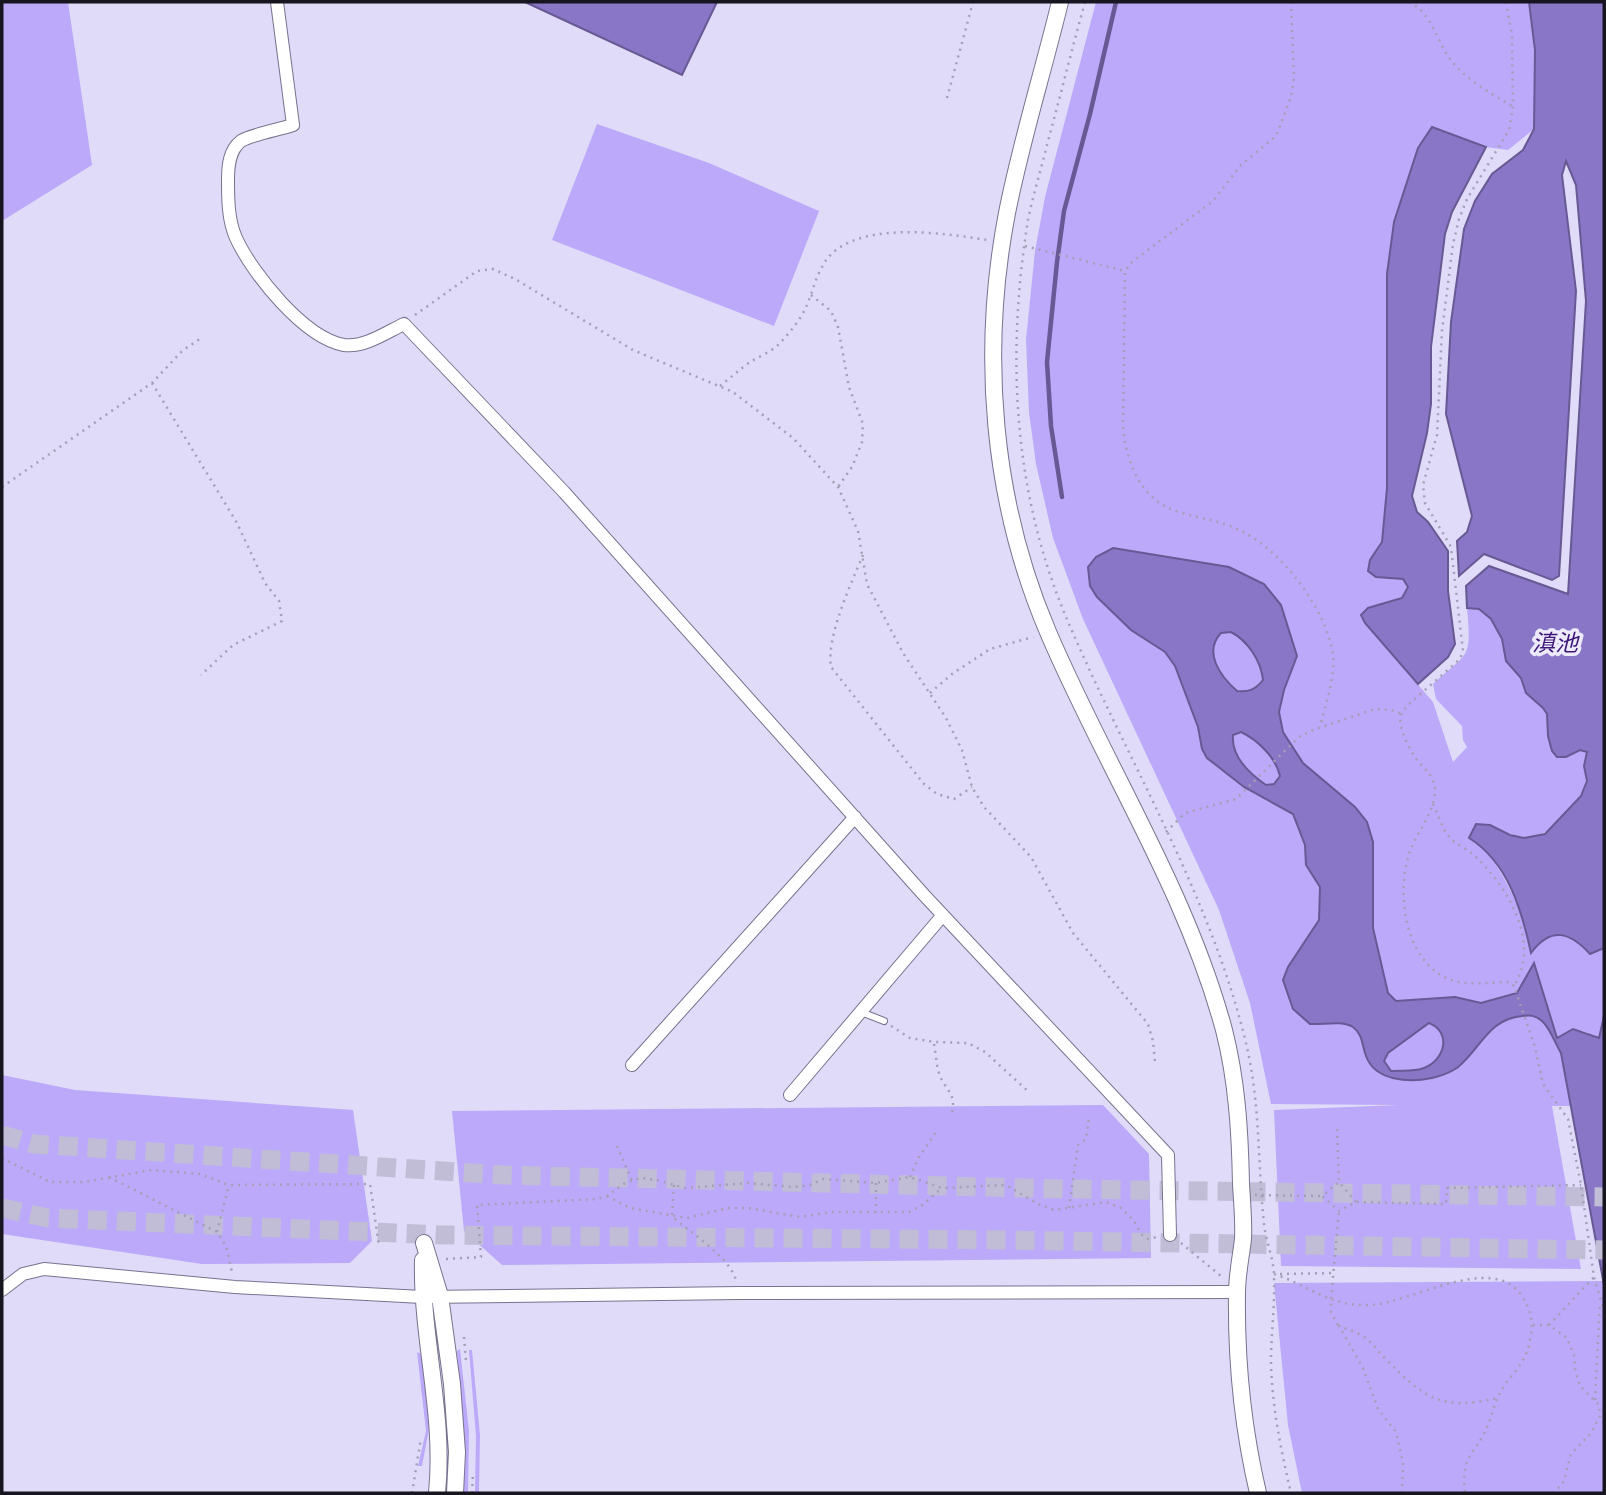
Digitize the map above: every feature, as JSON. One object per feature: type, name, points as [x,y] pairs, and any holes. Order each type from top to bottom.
[{"type":"street","points":[[277,2],[293,125],[242,141],[232,153],[228,168],[229,211],[235,237],[277,299],[311,330],[327,340],[346,345],[367,341],[404,324],[564,492],[943,915],[1168,1154],[1170,1235]]},
{"type":"street","points":[[1060,2],[1008,212],[998,275],[993,341],[995,406],[1001,464],[1013,530],[1028,580],[1049,633],[1180,903],[1203,961],[1224,1031],[1234,1077],[1239,1121],[1243,1235],[1237,1292],[1238,1355],[1258,1493]]},
{"type":"street","points":[[632,1065],[855,817]]},
{"type":"street","points":[[790,1095],[943,915]]},
{"type":"street","points":[[438,1493],[438,1419],[422,1297],[424,1243],[440,1296],[456,1418],[455,1493]]},
{"type":"street","points":[[2,1290],[23,1274],[44,1269],[235,1287],[422,1297],[1237,1292]]},
{"type":"lane","points":[[861,1012],[884,1021]]},
{"type":"path","points":[[947,98],[972,2]]},
{"type":"path","points":[[1085,2],[1029,216],[1020,278],[1015,341],[1016,404],[1022,461],[1048,573],[1069,624],[1197,899],[1222,958],[1243,1029],[1258,1116],[1264,1223],[1276,1274],[1271,1365],[1279,1435],[1291,1493]]},
{"type":"path","points":[[1290,2],[1294,77],[1291,97],[1276,136],[1241,164],[1213,201],[1132,262],[1125,271],[1122,430],[1134,474],[1143,488],[1159,503],[1177,512],[1238,529],[1289,569],[1309,594],[1325,624],[1334,656],[1320,727]]},
{"type":"path","points":[[1409,2],[1418,6],[1426,17],[1451,61],[1485,90],[1513,106]]},
{"type":"path","points":[[1506,2],[1512,35],[1513,106],[1506,137],[1467,199],[1458,219],[1442,331],[1437,435],[1423,485],[1425,503],[1451,547],[1463,651],[1452,666],[1402,714],[1400,724],[1404,735],[1417,760],[1433,779],[1435,788],[1433,804],[1415,838],[1405,868],[1404,893],[1411,938],[1426,962],[1448,980],[1509,982],[1514,986],[1528,1025],[1543,1084],[1568,1119],[1581,1185],[1594,1277],[1604,1311]]},
{"type":"path","points":[[720,386],[779,344],[805,310],[822,265],[831,253],[857,238],[913,232],[943,233],[1003,243]]},
{"type":"path","points":[[1025,246],[1125,271]]},
{"type":"path","points":[[404,324],[477,271],[493,269],[515,279],[633,350],[733,392],[793,438],[838,487],[858,531],[867,584],[903,653],[946,718],[962,750],[972,787],[984,807],[1031,857],[1073,933],[1148,1024],[1155,1062]]},
{"type":"path","points":[[811,295],[831,312],[838,327],[849,387],[863,424],[863,442],[852,467],[838,487]]},
{"type":"path","points":[[2,487],[152,383],[183,350],[203,337]]},
{"type":"path","points":[[152,383],[237,523],[265,583],[279,601],[282,621],[233,645],[201,676]]},
{"type":"path","points":[[863,555],[829,653],[831,667],[924,784],[937,794],[954,799],[972,787]]},
{"type":"path","points":[[930,693],[952,674],[990,649],[1049,633]]},
{"type":"path","points":[[1165,832],[1185,813],[1236,799],[1299,737],[1320,727],[1375,709],[1402,714]]},
{"type":"path","points":[[1433,804],[1451,840],[1465,847],[1492,872],[1509,896],[1521,931],[1523,955],[1522,973],[1514,986]]},
{"type":"path","points":[[884,1021],[910,1038],[968,1043],[985,1052],[1030,1093]]},
{"type":"path","points":[[934,1042],[937,1070],[953,1096],[951,1116]]},
{"type":"path","points":[[1069,1208],[1078,1145],[1086,1139],[1089,1117]]},
{"type":"path","points":[[1337,1129],[1339,1182],[1356,1202]]},
{"type":"path","points":[[910,1177],[919,1157],[936,1132]]},
{"type":"path","points":[[617,1146],[632,1181]]},
{"type":"path","points":[[2,1158],[50,1182],[84,1182],[152,1170],[200,1174],[229,1185],[370,1184],[379,1246]]},
{"type":"path","points":[[109,1177],[217,1232],[226,1247],[235,1287]]},
{"type":"path","points":[[429,1260],[481,1257],[477,1205],[607,1196],[641,1178],[685,1188],[748,1183],[794,1187],[810,1185],[823,1179],[876,1184],[910,1177],[942,1188],[1006,1185],[1038,1205],[1054,1210],[1106,1202],[1121,1208],[1148,1239],[1170,1235],[1237,1292]]},
{"type":"path","points":[[1322,1196],[1339,1182]]},
{"type":"path","points":[[876,1184],[876,1212]]},
{"type":"path","points":[[217,1232],[229,1185]]},
{"type":"path","points":[[672,1216],[674,1185]]},
{"type":"path","points":[[1339,1211],[1356,1202],[1446,1204],[1447,1188],[1581,1185]]},
{"type":"path","points":[[607,1196],[630,1208],[687,1219],[728,1208],[748,1208],[800,1217],[831,1212],[909,1212],[921,1206],[942,1188]]},
{"type":"path","points":[[1242,1195],[1322,1196],[1339,1211]]},
{"type":"path","points":[[1339,1211],[1331,1312],[1363,1368],[1378,1409],[1396,1432],[1403,1463],[1402,1493]]},
{"type":"path","points":[[672,1216],[720,1256],[734,1272],[739,1293]]},
{"type":"path","points":[[1256,1226],[1264,1223]]},
{"type":"path","points":[[1276,1274],[1333,1273]]},
{"type":"path","points":[[1276,1274],[1320,1296],[1368,1305],[1392,1302],[1448,1282],[1478,1279],[1502,1281],[1515,1286],[1530,1313],[1533,1325],[1530,1346],[1522,1364],[1497,1398],[1488,1428],[1468,1456],[1463,1473],[1465,1493]]},
{"type":"path","points":[[1549,1325],[1594,1277]]},
{"type":"path","points":[[1595,1400],[1601,1299]]},
{"type":"path","points":[[1533,1325],[1549,1325],[1567,1338],[1574,1354],[1580,1386],[1599,1405],[1600,1416],[1591,1433],[1571,1454],[1564,1481],[1553,1493]]},
{"type":"path","points":[[1339,1326],[1367,1338],[1387,1361],[1429,1397],[1449,1404],[1475,1404],[1497,1398]]},
{"type":"path","points":[[412,1493],[422,1427]]},
{"type":"shaded area","points":[[2,2],[68,2],[92,165],[2,221]]},
{"type":"shaded area","points":[[1096,2],[1529,2],[1535,50],[1534,129],[1508,150],[1486,147],[1432,127],[1418,148],[1394,222],[1387,274],[1387,488],[1382,542],[1370,560],[1376,577],[1403,579],[1408,587],[1402,598],[1368,608],[1365,623],[1433,702],[1453,762],[1467,747],[1463,740],[1462,726],[1436,699],[1433,684],[1465,654],[1469,638],[1467,608],[1479,609],[1491,619],[1502,639],[1506,661],[1521,678],[1526,693],[1547,714],[1548,736],[1552,751],[1557,757],[1565,757],[1580,750],[1587,752],[1584,789],[1558,822],[1549,830],[1532,837],[1513,835],[1490,825],[1484,847],[1514,897],[1531,952],[1547,939],[1561,935],[1575,941],[1590,954],[1604,948],[1604,1016],[1599,1038],[1583,1031],[1561,1053],[1571,1106],[1552,1106],[1581,1269],[1281,1266],[1274,1110],[1399,1105],[1271,1104],[1250,1003],[1219,910],[1083,619],[1053,538],[1036,464],[1029,412],[1026,340],[1035,251],[1045,197]]},
{"type":"shaded area","points":[[597,124],[709,163],[819,211],[774,326],[552,240]]},
{"type":"shaded area","points":[[2,1075],[75,1090],[353,1110],[372,1241],[350,1263],[202,1264],[2,1234]]},
{"type":"shaded area","points":[[1103,1105],[1149,1154],[1151,1258],[502,1265],[464,1231],[452,1111]]},
{"type":"shaded area","points":[[1603,1281],[1604,1493],[1302,1493],[1288,1425],[1274,1283]]},
{"type":"shaded area","points":[[460,1349],[469,1431],[468,1493],[463,1493],[464,1431],[457,1351]]},
{"type":"shaded area","points":[[469,1350],[472,1350],[480,1435],[479,1493],[475,1493],[476,1436]]},
{"type":"shaded area","points":[[417,1352],[421,1354],[430,1424],[422,1466],[418,1466],[426,1431]]},
{"type":"water","points":[[525,2],[717,2],[682,75]]},
{"type":"water","name":"滇池","points":[[1529,2],[1604,2],[1604,948],[1590,954],[1575,941],[1560,935],[1546,939],[1531,953],[1518,904],[1503,874],[1494,860],[1469,838],[1476,824],[1490,825],[1510,835],[1524,838],[1545,834],[1581,796],[1587,781],[1584,766],[1587,752],[1580,750],[1566,757],[1557,757],[1552,751],[1547,714],[1526,693],[1521,678],[1506,661],[1502,639],[1491,619],[1479,609],[1467,608],[1466,586],[1489,566],[1568,594],[1586,301],[1576,185],[1566,161],[1562,175],[1576,291],[1559,576],[1552,580],[1484,554],[1459,576],[1457,541],[1467,532],[1472,516],[1446,414],[1451,322],[1464,229],[1475,201],[1492,174],[1523,150],[1534,129],[1535,50]]},
{"type":"water","points":[[1432,127],[1486,147],[1452,212],[1445,234],[1431,347],[1431,404],[1412,496],[1417,512],[1428,522],[1448,551],[1448,591],[1455,644],[1448,657],[1418,684],[1361,615],[1368,608],[1402,598],[1408,587],[1403,579],[1376,577],[1368,571],[1370,560],[1382,542],[1387,488],[1387,274],[1394,222],[1418,148]]},
{"type":"water","points":[[1113,548],[1229,567],[1264,584],[1281,605],[1297,656],[1279,712],[1283,732],[1303,763],[1355,807],[1367,822],[1373,842],[1373,928],[1388,993],[1396,1001],[1455,997],[1481,1003],[1517,993],[1534,963],[1557,1038],[1573,1029],[1599,1038],[1604,1016],[1604,1285],[1561,1053],[1548,1028],[1532,1016],[1510,1018],[1485,1036],[1454,1070],[1432,1078],[1403,1080],[1385,1075],[1370,1064],[1360,1037],[1353,1027],[1338,1023],[1310,1024],[1293,1009],[1283,980],[1288,967],[1319,920],[1320,887],[1306,865],[1305,845],[1293,814],[1244,787],[1207,758],[1175,666],[1165,652],[1131,630],[1097,597],[1090,586],[1088,567],[1096,557]],"holes":[[[1231,632],[1248,646],[1260,666],[1263,680],[1252,690],[1237,691],[1216,664],[1216,640],[1221,633]],[[1241,732],[1265,750],[1275,763],[1280,776],[1274,784],[1266,785],[1243,764],[1235,751],[1233,735]],[[1429,1023],[1436,1027],[1443,1039],[1441,1053],[1437,1059],[1420,1069],[1391,1071],[1384,1061],[1388,1053]]]},
{"type":"waterway","points":[[1062,497],[1051,426],[1047,362],[1057,262],[1064,211],[1116,2]]},
{"type":"tunnel","points":[[2,1135],[34,1144],[503,1175],[1067,1189],[1604,1197]]},
{"type":"tunnel","points":[[2,1208],[48,1218],[441,1235],[1001,1240],[1604,1250]]}]
